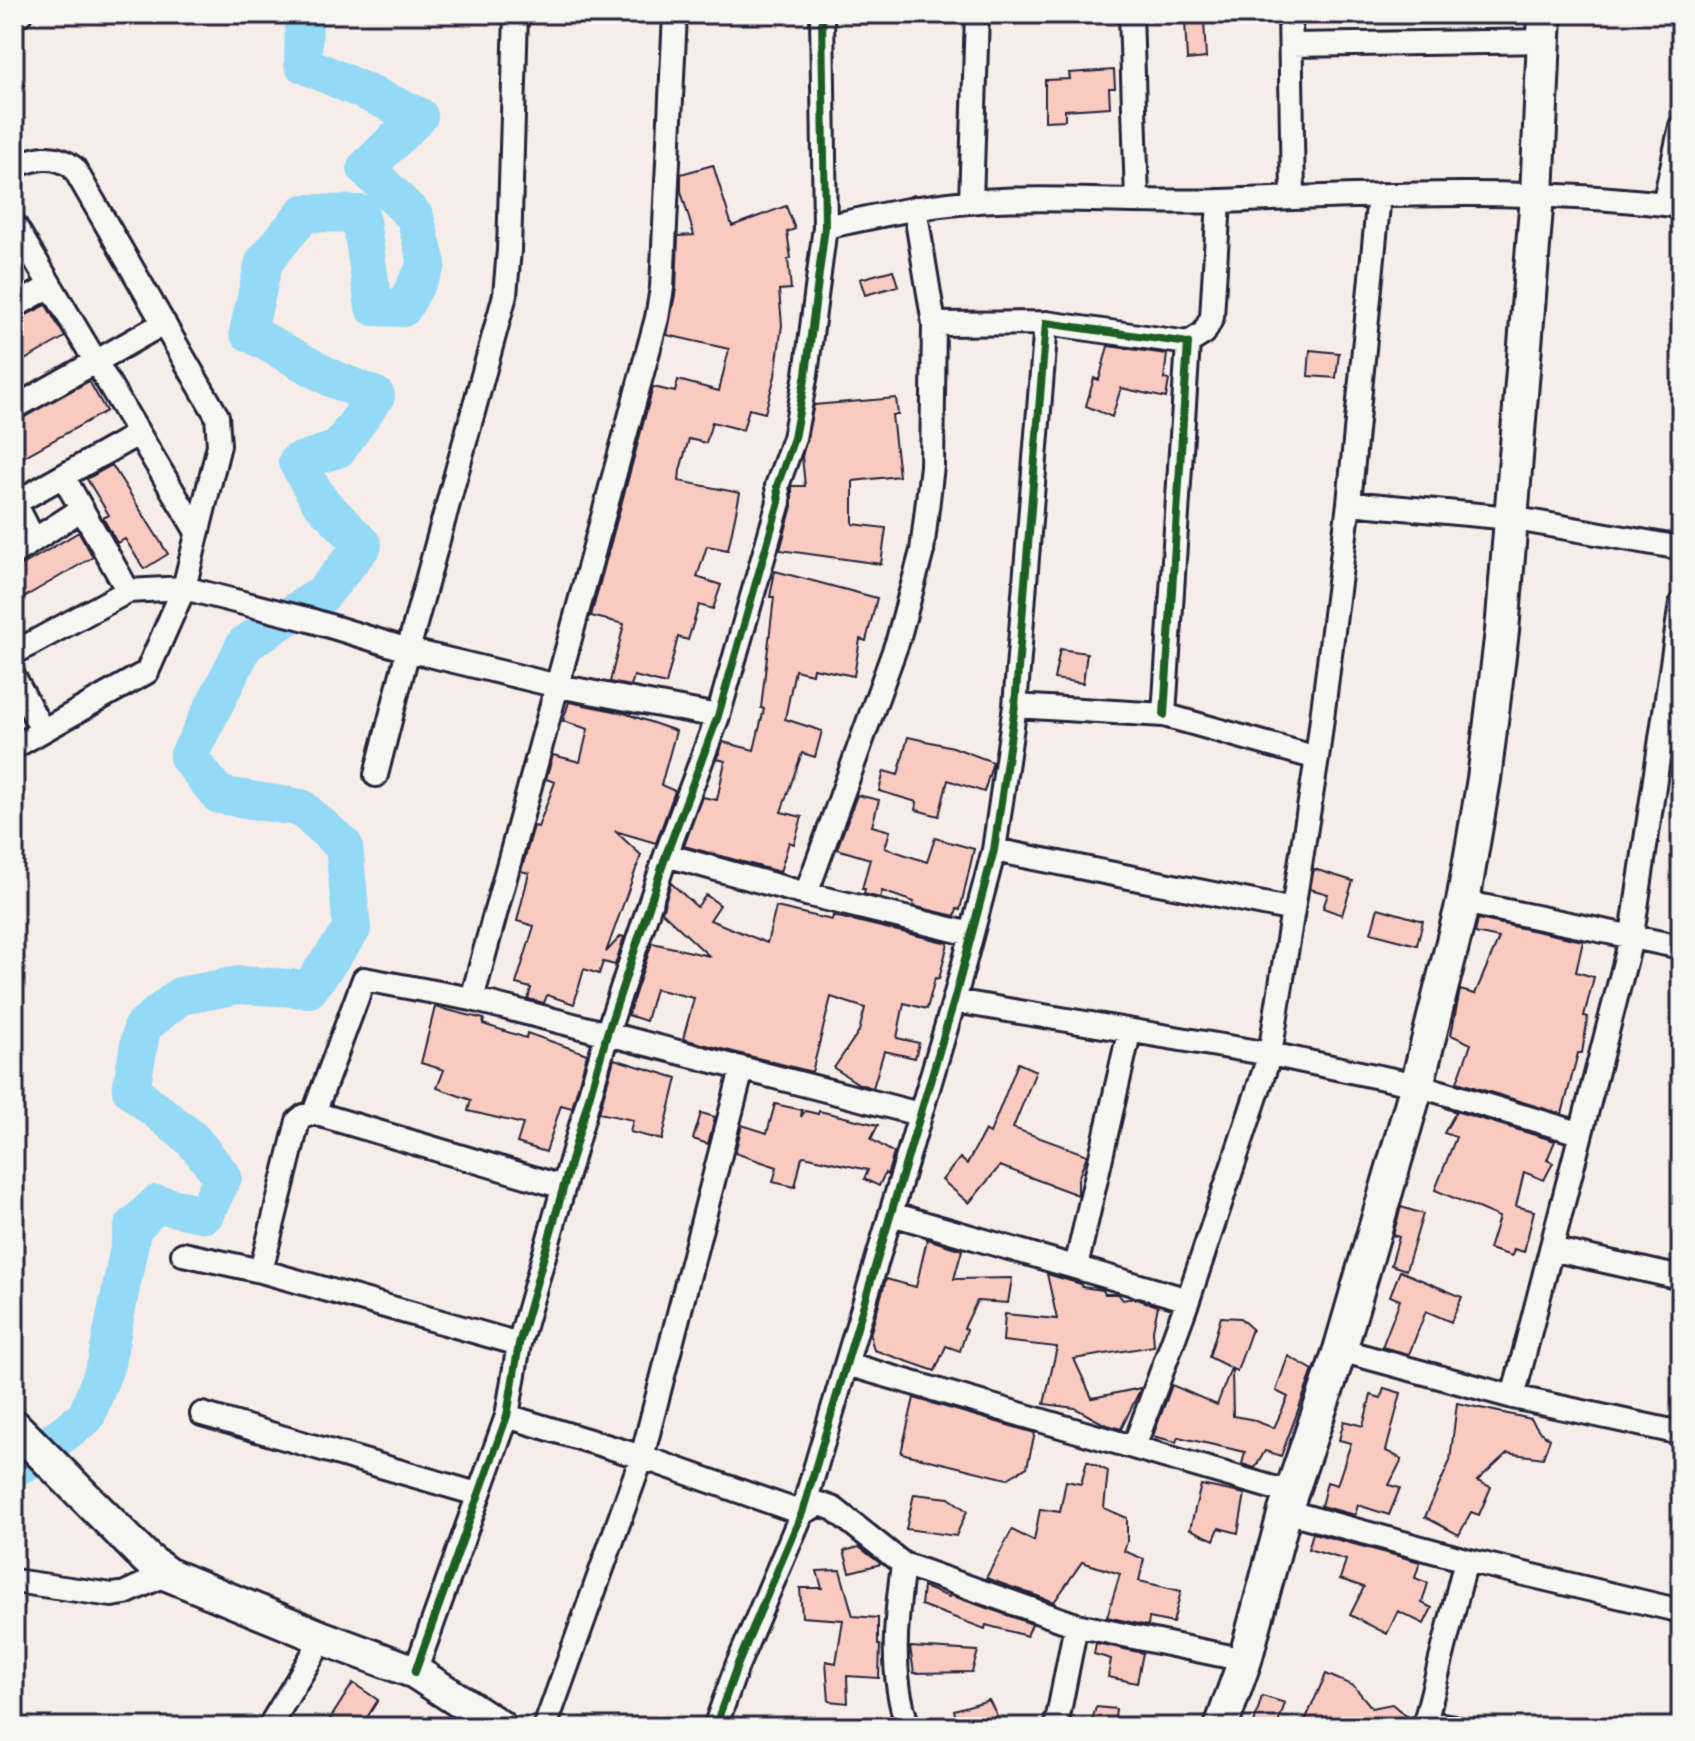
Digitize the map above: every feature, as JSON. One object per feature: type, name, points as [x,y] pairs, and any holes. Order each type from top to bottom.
[{"type":"main road","points":[[1221,1727],[1245,1660],[1288,1502],[1340,1350],[1417,1085],[1463,902],[1484,779],[1502,631],[1537,196],[1544,27]]},
{"type":"main road","points":[[18,1430],[147,1559],[167,1574],[415,1672],[486,1723]]},
{"type":"street","points":[[376,775],[505,295],[516,14]]},
{"type":"street","points":[[472,999],[657,318],[662,288],[675,14]]},
{"type":"street","points":[[415,1672],[507,1416],[519,1344],[607,1034],[666,855],[718,716],[779,502],[777,486],[794,438],[806,374],[825,227],[822,14]]},
{"type":"street","points":[[971,202],[977,14]]},
{"type":"street","points":[[1131,14],[1137,200]]},
{"type":"street","points":[[1290,14],[1293,197]]},
{"type":"street","points":[[1291,45],[1544,27]]},
{"type":"street","points":[[825,227],[915,208],[971,202],[1219,201],[1379,195],[1537,196],[1673,205],[1681,126]]},
{"type":"street","points":[[14,166],[35,158],[63,159],[74,168],[217,416],[219,445],[184,588],[147,672],[14,747]]},
{"type":"street","points":[[1134,1447],[1188,1300],[1270,1054],[1317,758],[1349,503],[1379,195]]},
{"type":"street","points":[[934,324],[1046,323],[1188,343],[1204,333],[1212,317],[1219,201]]},
{"type":"street","points":[[806,894],[898,640],[922,551],[932,466],[934,324],[915,208]]},
{"type":"street","points":[[14,224],[197,532]]},
{"type":"street","points":[[14,307],[50,286]]},
{"type":"street","points":[[14,408],[164,323]]},
{"type":"street","points":[[715,1727],[737,1666],[802,1513],[954,1001],[994,850],[1015,706],[1046,323]]},
{"type":"street","points":[[1164,715],[1188,343]]},
{"type":"street","points":[[34,540],[14,502],[138,434]]},
{"type":"street","points":[[63,476],[128,591]]},
{"type":"street","points":[[1349,503],[1511,518],[1681,548]]},
{"type":"street","points":[[14,553],[82,509]]},
{"type":"street","points":[[14,653],[128,591],[184,588],[310,620],[408,650],[558,686],[718,716]]},
{"type":"street","points":[[1513,1397],[1632,935],[1681,603]]},
{"type":"street","points":[[14,677],[42,730]]},
{"type":"street","points":[[1015,706],[1164,715],[1317,758]]},
{"type":"street","points":[[994,850],[1293,910]]},
{"type":"street","points":[[666,855],[806,894],[971,934]]},
{"type":"street","points":[[1463,902],[1681,947]]},
{"type":"street","points":[[314,1113],[364,979],[472,999],[919,1114]]},
{"type":"street","points":[[954,1001],[1129,1033],[1270,1054],[1417,1085],[1579,1133]]},
{"type":"street","points":[[1076,1267],[1129,1033]]},
{"type":"street","points":[[545,1727],[642,1457],[742,1069]]},
{"type":"street","points":[[261,1271],[298,1121],[314,1113],[563,1187]]},
{"type":"street","points":[[892,1214],[1188,1300]]},
{"type":"street","points":[[1551,1249],[1681,1278]]},
{"type":"street","points":[[183,1254],[261,1271],[519,1344]]},
{"type":"street","points":[[1340,1350],[1513,1397],[1681,1433]]},
{"type":"street","points":[[847,1364],[1134,1447],[1288,1502],[1466,1560],[1681,1611]]},
{"type":"street","points":[[202,1414],[477,1494]]},
{"type":"street","points":[[507,1416],[642,1457],[802,1513],[820,1504],[834,1509],[903,1564],[1076,1625],[1245,1660]]},
{"type":"street","points":[[1454,1727],[1425,1725],[1466,1560]]},
{"type":"street","points":[[903,1564],[894,1636],[897,1684],[908,1727]]},
{"type":"street","points":[[14,1581],[112,1595],[125,1593],[167,1574]]},
{"type":"street","points":[[1056,1727],[1076,1625]]},
{"type":"street","points":[[269,1727],[323,1638]]},
{"type":"building","points":[[1204,20],[1206,58],[1187,60],[1185,21]]},
{"type":"building","points":[[1114,70],[1115,88],[1109,88],[1110,107],[1065,110],[1065,120],[1045,121],[1045,80],[1070,79],[1069,73]]},
{"type":"building","points":[[713,165],[732,226],[786,206],[795,229],[787,232],[791,289],[779,290],[782,325],[775,376],[765,413],[749,409],[743,430],[712,422],[706,443],[689,439],[680,470],[679,481],[740,493],[728,550],[707,546],[697,577],[721,585],[713,609],[699,605],[688,640],[678,637],[666,684],[634,676],[631,686],[610,682],[624,624],[591,616],[653,387],[675,392],[678,380],[719,391],[729,349],[667,335],[676,290],[678,236],[694,235],[681,191],[681,174]]},
{"type":"building","points":[[893,270],[898,286],[865,295],[860,279]]},
{"type":"building","points":[[46,305],[65,337],[14,366],[14,321]]},
{"type":"building","points":[[1108,346],[1167,354],[1164,379],[1169,380],[1166,398],[1121,388],[1112,417],[1086,406],[1094,378],[1099,380]]},
{"type":"building","points":[[1310,350],[1339,353],[1336,378],[1308,376]]},
{"type":"building","points":[[89,381],[106,411],[14,462],[14,422]]},
{"type":"building","points":[[896,398],[898,415],[892,415],[899,476],[853,481],[853,524],[886,528],[881,564],[780,550],[792,506],[792,486],[805,486],[802,457],[814,405]]},
{"type":"building","points":[[112,465],[168,554],[144,569],[125,539],[117,543],[103,518],[109,515],[87,479]]},
{"type":"building","points":[[79,532],[93,557],[14,603],[14,570]]},
{"type":"building","points":[[775,571],[877,598],[866,641],[860,639],[854,676],[813,668],[812,674],[795,670],[785,719],[822,731],[815,757],[802,753],[781,812],[802,817],[794,844],[789,842],[780,872],[684,846],[702,797],[717,800],[725,761],[717,759],[723,742],[754,750],[764,709],[761,708]]},
{"type":"building","points":[[1060,649],[1087,653],[1083,683],[1054,679]]},
{"type":"building","points":[[569,702],[624,713],[676,731],[661,785],[675,791],[656,843],[615,831],[641,855],[606,952],[621,936],[624,937],[615,965],[603,962],[599,974],[584,969],[574,1004],[547,995],[544,1003],[528,999],[531,988],[516,984],[534,926],[517,921],[529,873],[521,871],[534,826],[538,827],[555,782],[546,779],[553,755],[580,762],[588,729],[563,721]]},
{"type":"building","points":[[908,737],[953,747],[993,762],[984,792],[948,780],[939,816],[916,810],[917,802],[879,791],[884,771],[898,775]]},
{"type":"building","points":[[857,795],[879,800],[872,826],[890,831],[885,848],[927,862],[935,838],[974,849],[960,910],[957,909],[955,916],[913,906],[914,902],[882,891],[880,898],[864,894],[865,889],[862,889],[870,859],[837,849]]},
{"type":"building","points":[[1314,869],[1353,881],[1342,915],[1323,908],[1328,894],[1310,889]]},
{"type":"building","points":[[671,883],[697,907],[706,895],[720,905],[710,920],[767,943],[776,907],[832,920],[833,916],[948,943],[927,1009],[904,1003],[897,1038],[919,1043],[915,1058],[884,1051],[873,1088],[859,1084],[834,1068],[859,1031],[865,1008],[831,997],[812,1072],[683,1039],[694,998],[655,989],[646,1021],[628,1015],[652,943],[709,956],[662,912]]},
{"type":"building","points":[[1378,908],[1423,921],[1417,945],[1371,933]]},
{"type":"building","points":[[1478,919],[1583,941],[1576,972],[1594,977],[1584,1016],[1588,1017],[1582,1053],[1578,1053],[1562,1114],[1457,1082],[1471,1044],[1451,1035],[1460,990],[1475,994],[1499,938],[1475,933]]},
{"type":"building","points":[[435,1007],[484,1019],[483,1024],[526,1038],[527,1033],[587,1054],[572,1108],[561,1105],[546,1152],[517,1143],[523,1124],[468,1111],[471,1100],[437,1088],[444,1070],[421,1063]]},
{"type":"building","points":[[614,1059],[677,1078],[662,1140],[630,1132],[633,1120],[599,1113]]},
{"type":"building","points":[[1018,1063],[1036,1071],[1013,1128],[1087,1155],[1078,1179],[1078,1195],[1000,1166],[969,1203],[942,1180],[960,1158],[967,1164],[985,1130],[990,1133]]},
{"type":"building","points":[[775,1104],[802,1110],[801,1117],[805,1111],[818,1114],[819,1111],[878,1125],[871,1139],[894,1153],[887,1175],[885,1173],[879,1186],[864,1179],[868,1170],[804,1156],[795,1187],[773,1182],[777,1167],[735,1153],[742,1125],[767,1133]]},
{"type":"building","points":[[1445,1108],[1555,1141],[1547,1160],[1553,1163],[1544,1180],[1524,1172],[1516,1206],[1534,1211],[1524,1252],[1514,1249],[1512,1256],[1489,1249],[1499,1217],[1435,1190],[1456,1137],[1444,1133],[1456,1112]]},
{"type":"building","points":[[701,1113],[715,1117],[708,1144],[693,1139]]},
{"type":"building","points":[[1401,1207],[1423,1214],[1406,1270],[1391,1265],[1399,1237],[1393,1235]]},
{"type":"building","points":[[927,1239],[962,1250],[954,1279],[1012,1278],[1008,1303],[977,1301],[964,1328],[967,1329],[960,1351],[946,1346],[935,1371],[874,1350],[870,1335],[886,1279],[916,1287]]},
{"type":"building","points":[[1400,1271],[1462,1297],[1451,1322],[1426,1311],[1409,1354],[1382,1347],[1400,1300],[1390,1296]]},
{"type":"building","points":[[1047,1274],[1081,1284],[1082,1287],[1103,1290],[1105,1294],[1118,1294],[1123,1300],[1133,1298],[1158,1306],[1153,1330],[1154,1346],[1074,1359],[1092,1398],[1141,1388],[1121,1429],[1104,1424],[1075,1408],[1044,1404],[1057,1347],[1003,1341],[1005,1314],[1057,1319]]},
{"type":"building","points":[[1221,1317],[1240,1318],[1252,1329],[1237,1371],[1232,1369],[1233,1416],[1274,1428],[1288,1397],[1276,1391],[1288,1356],[1313,1370],[1281,1456],[1265,1451],[1255,1468],[1242,1464],[1245,1452],[1178,1437],[1176,1442],[1153,1436],[1172,1385],[1217,1405],[1231,1368],[1209,1357]]},
{"type":"building","points":[[1384,1388],[1401,1393],[1386,1451],[1402,1459],[1389,1485],[1400,1488],[1389,1515],[1358,1505],[1355,1515],[1321,1506],[1327,1482],[1337,1485],[1351,1443],[1339,1440],[1344,1421],[1363,1426],[1371,1395],[1381,1398]]},
{"type":"building","points":[[914,1398],[1035,1433],[1027,1467],[1007,1479],[901,1453]]},
{"type":"building","points":[[1457,1403],[1531,1419],[1540,1432],[1550,1439],[1543,1458],[1507,1453],[1477,1481],[1491,1487],[1479,1515],[1471,1512],[1459,1535],[1425,1517],[1450,1461]]},
{"type":"building","points":[[1087,1461],[1108,1471],[1104,1508],[1127,1518],[1124,1551],[1144,1559],[1139,1581],[1181,1591],[1173,1623],[1149,1618],[1148,1626],[1107,1617],[1120,1574],[1082,1562],[1054,1602],[986,1578],[1012,1530],[1034,1541],[1040,1509],[1060,1512],[1066,1481],[1081,1484]]},
{"type":"building","points":[[1201,1485],[1245,1494],[1238,1533],[1219,1528],[1214,1540],[1190,1529]]},
{"type":"building","points":[[914,1494],[949,1498],[967,1511],[956,1536],[906,1529]]},
{"type":"building","points":[[1313,1533],[1420,1562],[1415,1578],[1428,1583],[1422,1603],[1432,1608],[1424,1624],[1398,1611],[1387,1634],[1350,1615],[1364,1587],[1340,1579],[1346,1560],[1308,1549]]},
{"type":"building","points":[[859,1547],[881,1564],[850,1572],[844,1551]]},
{"type":"building","points":[[840,1570],[853,1616],[878,1618],[880,1645],[879,1678],[847,1676],[848,1703],[829,1701],[826,1661],[836,1663],[843,1620],[802,1617],[800,1588],[822,1588],[817,1571]]},
{"type":"building","points":[[923,1587],[1032,1624],[1027,1636],[986,1625],[985,1629],[921,1605]]},
{"type":"building","points":[[1096,1643],[1143,1653],[1137,1683],[1108,1677],[1111,1659],[1094,1654]]},
{"type":"building","points":[[910,1647],[978,1651],[972,1672],[914,1673]]},
{"type":"building","points":[[1326,1674],[1354,1686],[1372,1708],[1392,1704],[1411,1720],[1410,1727],[1302,1727]]},
{"type":"building","points":[[353,1683],[378,1700],[361,1727],[325,1727]]},
{"type":"building","points":[[1262,1696],[1285,1703],[1277,1727],[1253,1727]]},
{"type":"building","points":[[989,1700],[1001,1723],[987,1727],[958,1727],[954,1710]]},
{"type":"building","points":[[1096,1707],[1116,1709],[1114,1727],[1090,1727]]},
{"type":"waterway","points":[[14,1467],[24,1463],[86,1417],[106,1364],[133,1227],[157,1204],[205,1214],[223,1177],[192,1139],[131,1090],[142,1027],[180,996],[239,985],[309,989],[352,929],[344,846],[301,808],[219,795],[188,757],[245,644],[323,594],[363,545],[319,500],[297,462],[338,449],[376,396],[331,378],[248,332],[264,262],[304,213],[360,214],[374,307],[403,308],[427,264],[415,217],[366,168],[419,116],[303,64],[304,14]]},
{"type":"cycle path","points":[[415,1672],[507,1416],[519,1344],[607,1034],[666,855],[718,716],[779,502],[777,486],[794,438],[806,374],[825,227],[822,14]]},
{"type":"cycle path","points":[[715,1727],[737,1666],[802,1513],[954,1001],[994,850],[1015,706],[1046,323],[1188,343],[1164,715]]}]
